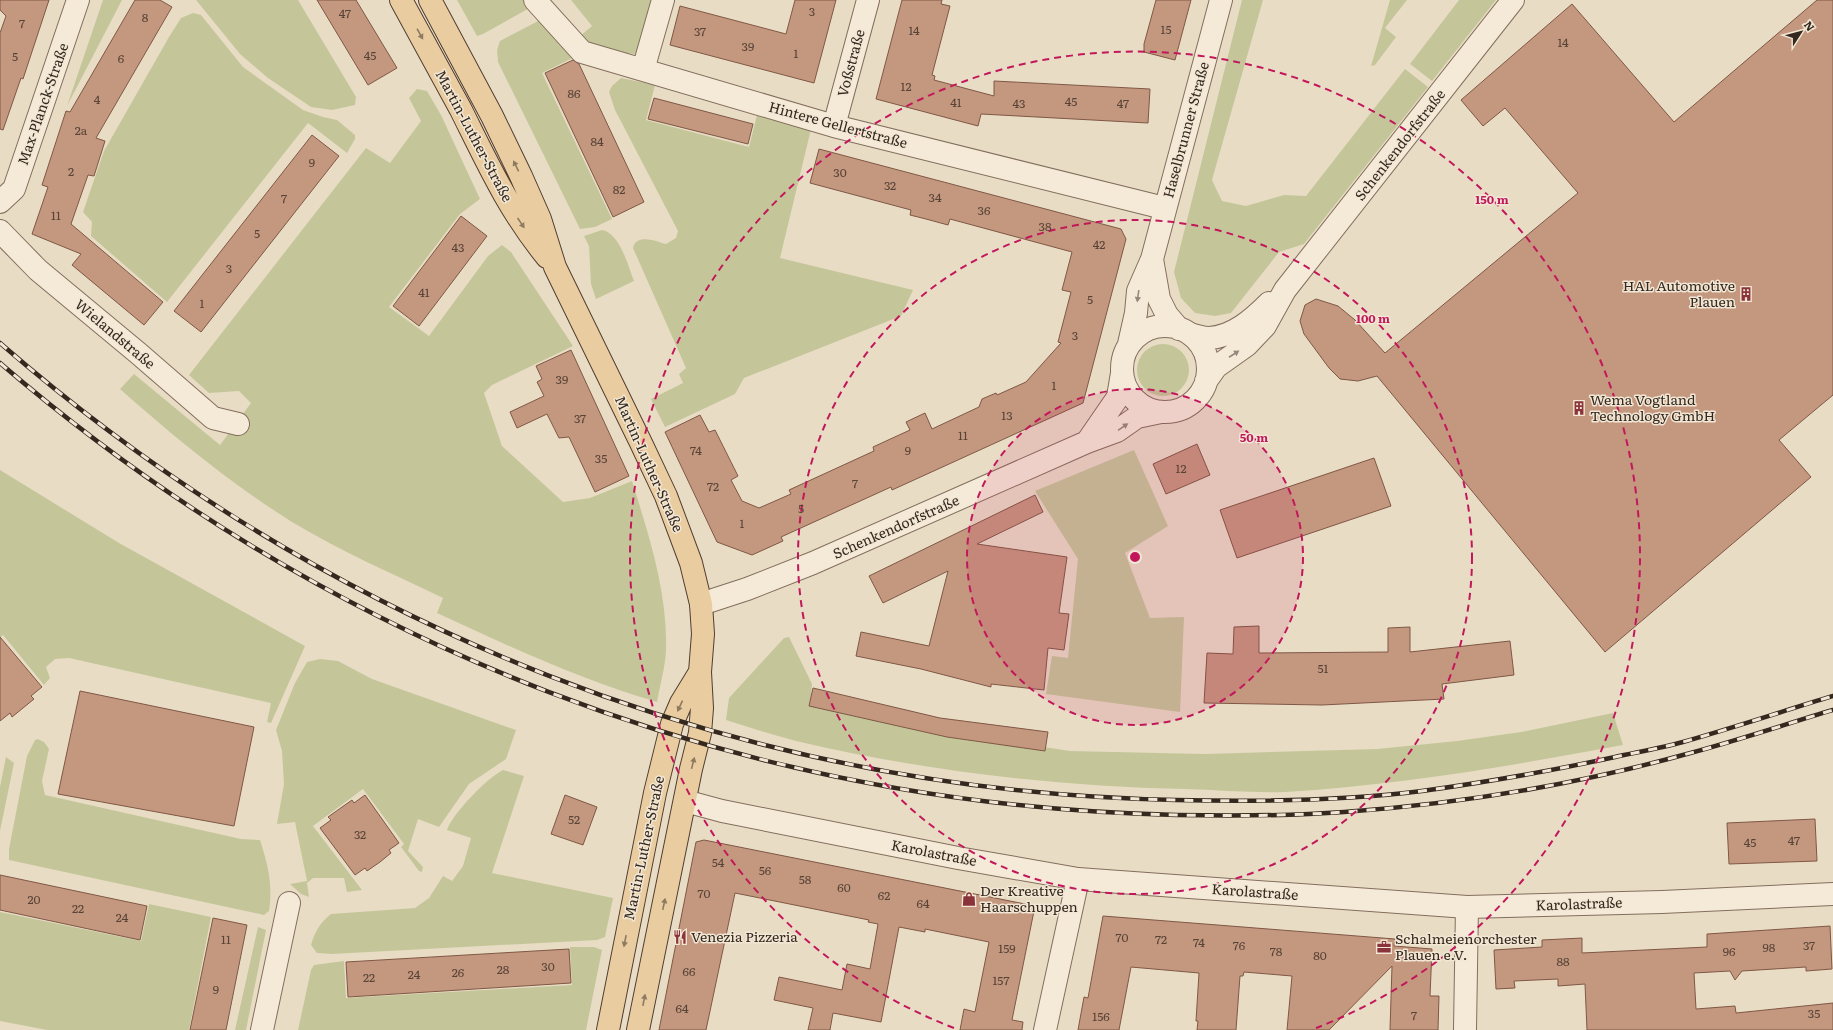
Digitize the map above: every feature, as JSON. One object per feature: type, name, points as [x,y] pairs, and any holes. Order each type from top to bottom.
[{"type":"main road","name":"Martin-Luther-Straße","points":[[401,0],[454,97],[499,187],[520,222],[555,267]]},
{"type":"main road","name":"Martin-Luther-Straße","points":[[430,0],[492,116],[521,176],[540,219],[555,267],[666,496],[691,563],[701,604],[703,634],[700,672],[702,708],[700,733],[638,1030]]},
{"type":"main road","name":"Martin-Luther-Straße","points":[[608,1030],[655,793],[672,724],[681,703],[700,672]]},
{"type":"main road","points":[[655,793],[685,801]]},
{"type":"street","name":"Max-Planck-Straße","points":[[0,202],[14,189],[78,0]]},
{"type":"street","name":"Hintere Gellertstraße","points":[[535,0],[582,52],[834,126],[1164,208]]},
{"type":"street","points":[[643,70],[663,0]]},
{"type":"street","name":"Voßstraße","points":[[834,126],[868,0]]},
{"type":"street","name":"Haselbrunner Straße","points":[[1130,344],[1138,291],[1152,260],[1164,208],[1221,0]]},
{"type":"street","name":"Schenkendorfstraße","points":[[701,604],[747,589],[813,563],[1087,442],[1116,431],[1137,418],[1161,412],[1176,411],[1189,405],[1200,394],[1206,381],[1216,367],[1247,345],[1266,326],[1285,290],[1514,0]]},
{"type":"street","name":"Wielandstraße","points":[[0,231],[38,270],[213,418],[238,424]]},
{"type":"street","name":"Haselbrunner Straße","points":[[1152,260],[1159,299],[1168,315],[1185,332]]},
{"type":"street","name":"Schenkendorfstraße","points":[[1087,442],[1118,397],[1125,353],[1130,344],[1139,334],[1152,328],[1166,326],[1208,338],[1220,336],[1247,323],[1270,301],[1285,290]]},
{"type":"street","name":"Schenkendorfstraße","points":[[1185,332],[1200,344],[1206,355],[1208,368],[1206,381]]},
{"type":"street","name":"Schenkendorfstraße","points":[[1122,373],[1126,388],[1134,400],[1147,408],[1161,412]]},
{"type":"street","name":"Karolastraße","points":[[685,801],[722,811],[935,853],[1078,879],[1467,907],[1662,902],[1833,894]]},
{"type":"street","points":[[1045,1030],[1078,879]]},
{"type":"street","points":[[262,1030],[288,903]]},
{"type":"street","points":[[1465,1030],[1467,907]]},
{"type":"green space","points":[[103,0],[122,0],[67,106]]},
{"type":"green space","points":[[196,0],[298,0],[356,97],[355,105],[332,110],[311,107],[268,78],[240,54]]},
{"type":"green space","points":[[457,0],[523,0],[529,6],[526,10],[477,36]]},
{"type":"green space","points":[[571,0],[654,0],[641,49],[635,54],[613,51],[599,47],[579,37],[592,26]]},
{"type":"green space","points":[[1242,0],[1263,0],[1212,180],[1222,201],[1246,206],[1284,195],[1306,196],[1405,69],[1428,87],[1304,244],[1279,252],[1231,313],[1215,316],[1195,313],[1181,298],[1174,272]]},
{"type":"green space","points":[[1390,0],[1407,0],[1385,28],[1396,37],[1375,65],[1371,66]]},
{"type":"green space","points":[[1459,0],[1496,0],[1432,81],[1410,64]]},
{"type":"green space","points":[[193,13],[201,15],[243,67],[303,110],[337,120],[355,135],[355,139],[347,153],[308,123],[167,302],[91,236],[92,222],[83,212],[104,151],[181,18]]},
{"type":"green space","points":[[542,19],[577,56],[542,73],[612,219],[595,227],[580,229],[498,62],[497,50],[500,41]]},
{"type":"green space","points":[[621,78],[655,85],[646,120],[749,147],[758,111],[812,125],[780,258],[913,290],[901,316],[744,378],[735,394],[665,427],[651,399],[683,383],[679,374],[686,368],[633,248],[635,243],[642,239],[666,244],[676,238],[678,231],[615,110],[609,92],[612,86]]},
{"type":"green space","points":[[417,89],[427,91],[441,115],[480,199],[460,214],[389,307],[429,336],[488,256],[502,245],[511,252],[573,346],[492,385],[484,393],[502,446],[563,502],[590,498],[632,481],[651,544],[661,586],[664,608],[666,651],[664,670],[657,702],[573,673],[437,613],[443,598],[310,533],[292,522],[247,492],[203,459],[120,389],[134,374],[220,445],[251,403],[239,391],[209,393],[189,375],[366,148],[390,163],[421,121],[409,98]]},
{"type":"green space","points":[[602,230],[608,232],[614,237],[626,259],[634,281],[596,299],[591,284],[589,246],[584,236]]},
{"type":"green space","points":[[1163,344],[1173,346],[1181,352],[1187,360],[1189,370],[1187,380],[1181,388],[1173,394],[1163,396],[1153,394],[1145,388],[1139,380],[1137,370],[1139,360],[1145,352],[1153,346]]},
{"type":"green space","points":[[1134,450],[1168,526],[1125,553],[1150,618],[1184,617],[1180,712],[1046,694],[1052,656],[1068,658],[1078,559],[1035,491]]},
{"type":"green space","points":[[0,470],[119,543],[305,646],[271,723],[267,722],[271,703],[69,658],[55,659],[46,667],[50,678],[44,685],[3,635],[0,638]]},
{"type":"green space","points":[[789,637],[812,684],[810,705],[965,735],[1070,751],[1204,754],[1377,749],[1457,741],[1521,732],[1613,713],[1623,745],[1413,780],[1285,792],[1248,792],[1086,784],[940,769],[844,752],[787,739],[726,720],[729,698],[784,638]]},
{"type":"green space","points":[[320,659],[338,661],[372,679],[516,730],[506,759],[469,784],[439,827],[418,819],[408,851],[423,867],[422,872],[419,871],[401,847],[404,844],[363,789],[313,826],[362,890],[347,892],[344,878],[313,878],[307,883],[309,897],[301,894],[290,884],[307,881],[295,822],[277,824],[284,784],[282,751],[276,730],[295,683],[307,662]]},
{"type":"green space","points":[[38,739],[44,742],[49,749],[42,781],[45,795],[241,839],[260,840],[269,875],[269,911],[264,915],[9,860],[9,849],[27,756],[35,740]]},
{"type":"green space","points":[[6,757],[14,763],[0,831],[0,787]]},
{"type":"green space","points":[[503,770],[524,776],[492,873],[613,898],[605,937],[597,940],[332,954],[317,953],[311,945],[316,931],[331,914],[415,908],[429,898],[443,876],[452,881],[463,866],[471,838],[447,830],[450,823],[463,806],[488,780]]},
{"type":"green space","points":[[149,904],[211,917],[189,1030],[47,1030],[0,1021],[0,912],[141,941]]},
{"type":"green space","points":[[258,927],[266,930],[246,1030],[235,1030]]},
{"type":"green space","points":[[570,947],[594,947],[602,950],[586,1030],[298,1030],[311,970],[314,965],[344,961],[346,998],[572,985]]},
{"type":"building","points":[[0,0],[49,0],[23,79],[21,78],[3,130],[0,129],[0,33],[6,16],[0,10]]},
{"type":"building","points":[[135,0],[160,0],[172,7],[96,138],[105,141],[94,176],[88,175],[71,224],[163,302],[144,325],[72,265],[81,254],[32,234],[48,187],[42,185],[66,111],[70,112]]},
{"type":"building","points":[[317,0],[356,0],[397,68],[368,85]]},
{"type":"building","points":[[795,0],[836,0],[814,83],[670,45],[680,6],[786,34]]},
{"type":"building","points":[[902,0],[942,0],[941,4],[950,6],[932,75],[935,76],[934,80],[994,96],[994,81],[1150,89],[1148,123],[981,114],[978,126],[876,99]]},
{"type":"building","points":[[1156,0],[1191,0],[1175,60],[1144,52],[1144,44]]},
{"type":"building","points":[[1817,0],[1833,0],[1833,395],[1779,440],[1811,477],[1605,652],[1377,376],[1358,381],[1340,379],[1329,368],[1304,334],[1300,321],[1305,305],[1316,299],[1338,306],[1355,320],[1385,353],[1578,193],[1505,108],[1483,126],[1461,100],[1572,4],[1674,122]]},
{"type":"building","points":[[573,60],[579,64],[644,202],[613,217],[545,73]]},
{"type":"building","points":[[654,98],[753,124],[748,144],[648,119]]},
{"type":"building","points":[[312,135],[339,156],[201,332],[174,311]]},
{"type":"building","points":[[819,149],[1121,229],[1126,239],[1083,403],[892,490],[891,487],[781,537],[783,541],[752,555],[717,542],[665,432],[700,415],[709,432],[715,430],[738,476],[731,480],[742,501],[759,508],[791,494],[789,490],[874,451],[873,447],[910,430],[906,422],[925,413],[932,429],[979,407],[982,399],[996,393],[997,395],[1026,382],[1061,343],[1058,342],[1071,292],[1062,290],[1072,252],[950,219],[948,225],[910,215],[911,210],[810,183]]},
{"type":"building","points":[[461,216],[487,236],[419,326],[393,306]]},
{"type":"building","points":[[571,350],[629,476],[595,492],[569,437],[559,438],[547,414],[517,428],[510,412],[544,396],[537,382],[542,379],[536,366]]},
{"type":"building","points":[[1197,444],[1210,475],[1166,494],[1153,464]]},
{"type":"building","points":[[1374,458],[1391,506],[1237,558],[1220,510]]},
{"type":"building","points":[[1035,495],[1043,512],[977,544],[1067,557],[1059,613],[1069,614],[1064,650],[1048,648],[1044,690],[991,684],[991,687],[921,669],[856,656],[861,632],[929,646],[948,571],[883,603],[869,576]]},
{"type":"building","points":[[1259,626],[1259,653],[1388,652],[1388,628],[1410,627],[1410,652],[1510,641],[1514,675],[1442,684],[1444,699],[1322,705],[1204,703],[1207,653],[1233,654],[1234,627]]},
{"type":"building","points":[[0,637],[42,687],[31,696],[34,699],[12,717],[10,713],[0,721]]},
{"type":"building","points":[[813,688],[940,718],[1048,732],[1045,751],[947,737],[809,706]]},
{"type":"building","points":[[80,691],[254,727],[234,826],[58,794]]},
{"type":"building","points":[[365,795],[399,843],[389,850],[391,853],[380,862],[367,871],[365,868],[355,875],[320,828],[331,820],[328,817],[352,800],[354,803]]},
{"type":"building","points":[[565,795],[597,807],[583,845],[551,834]]},
{"type":"building","points":[[1815,819],[1817,861],[1729,864],[1727,823]]},
{"type":"building","points":[[704,840],[1035,906],[1012,1020],[1023,1022],[1022,1030],[960,1030],[964,1009],[975,1012],[989,942],[925,929],[925,932],[899,927],[881,1022],[833,1013],[830,1030],[808,1030],[813,1008],[774,1000],[779,977],[842,990],[847,964],[870,969],[878,924],[868,922],[869,920],[735,893],[706,1030],[659,1030],[696,842]]},
{"type":"building","points":[[0,875],[147,906],[140,940],[0,910]]},
{"type":"building","points":[[1103,916],[1395,939],[1394,946],[1432,949],[1430,996],[1439,996],[1438,1030],[1390,1030],[1392,966],[1329,1030],[1287,1030],[1292,976],[1244,972],[1243,976],[1240,976],[1236,1030],[1197,1030],[1198,1021],[1196,1021],[1199,973],[1131,967],[1119,1030],[1078,1030],[1084,997],[1088,998]]},
{"type":"building","points":[[213,918],[247,925],[226,1030],[190,1030]]},
{"type":"building","points":[[1830,926],[1832,969],[1806,971],[1806,967],[1742,971],[1735,980],[1730,971],[1694,973],[1696,1009],[1735,1006],[1736,1013],[1833,1003],[1833,1030],[1587,1030],[1585,984],[1558,986],[1558,979],[1514,981],[1515,988],[1496,989],[1494,950],[1542,947],[1542,940],[1582,938],[1582,953],[1707,947],[1707,934]]},
{"type":"building","points":[[569,949],[571,983],[348,997],[346,962]]},
{"type":"railway","points":[[0,343],[127,444],[261,534],[402,611],[548,675],[699,727],[855,765],[1014,790],[1176,800],[1269,801],[1361,797],[1422,791],[1495,780],[1658,748],[1702,737],[1833,696]]},
{"type":"railway","points":[[0,363],[128,464],[262,552],[403,628],[549,692],[700,743],[856,781],[1015,805],[1177,815],[1219,816],[1344,812],[1429,804],[1515,792],[1558,784],[1642,766],[1702,750],[1833,710]]},
{"type":"place","name":"HAL Automotive Plauen","points":[[1746,294]]},
{"type":"place","name":"Wema Vogtland Technology GmbH","points":[[1579,408]]},
{"type":"place","name":"Der Kreative Haarschuppen","points":[[969,899]]},
{"type":"place","name":"Venezia Pizzeria","points":[[680,937]]},
{"type":"place","name":"Schalmeienorchester Plauen e.V.","points":[[1384,947]]}]
